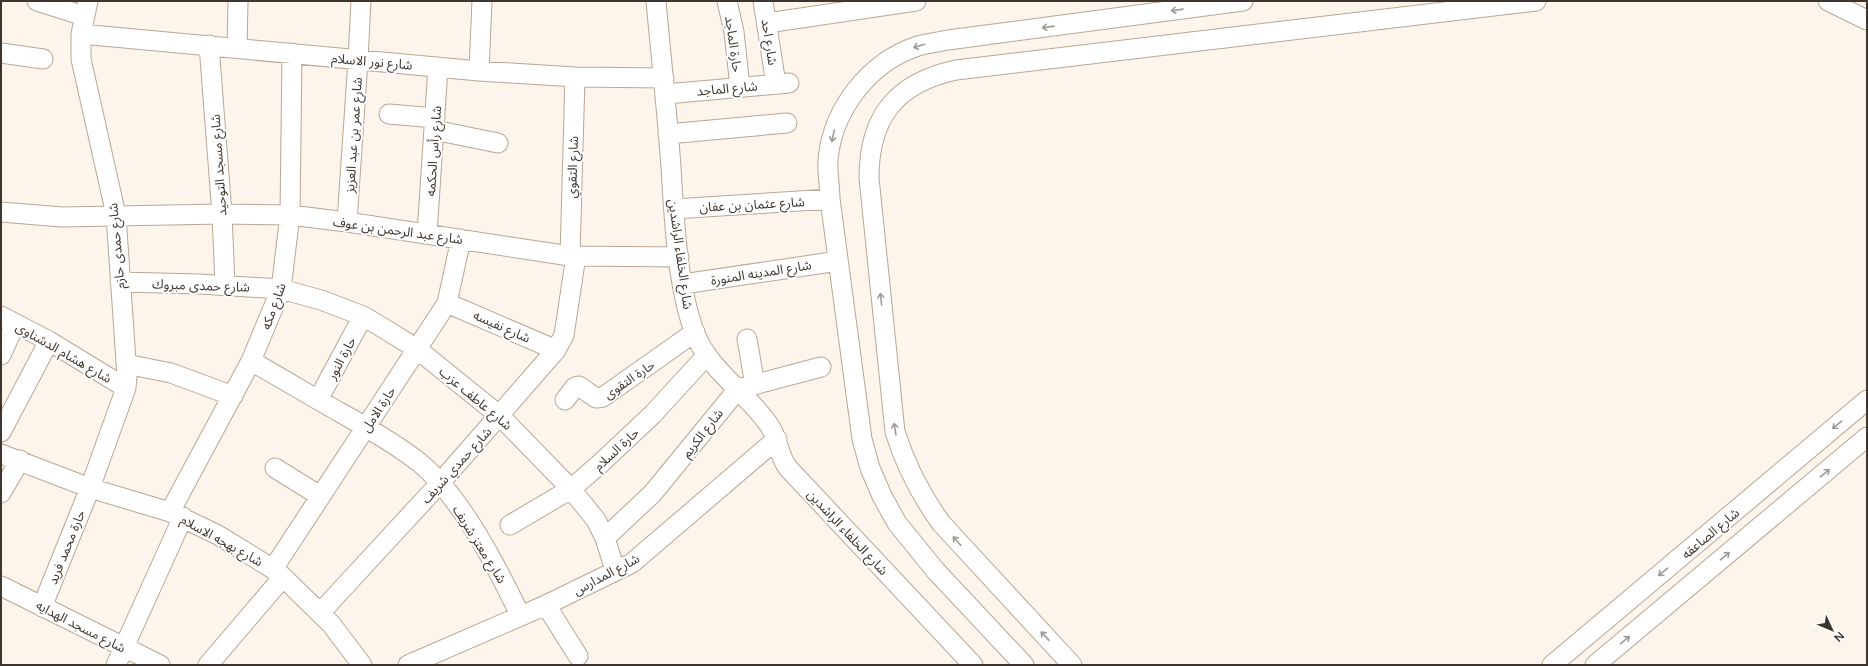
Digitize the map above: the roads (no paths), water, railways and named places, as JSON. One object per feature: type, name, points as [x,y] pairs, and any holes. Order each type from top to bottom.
[{"type":"street","name":"شارع نور الاسلام","points":[[37,1],[84,17],[209,45],[479,71],[575,77],[665,86]]},
{"type":"street","points":[[237,48],[238,1]]},
{"type":"street","name":"شارع عمر بن عبد العزيز","points":[[347,222],[361,1]]},
{"type":"street","points":[[479,71],[482,1]]},
{"type":"street","name":"شارع الخلفاء الراشدين","points":[[656,1],[665,86],[679,257],[687,309],[695,332],[707,355],[719,371],[746,387],[777,439],[778,450],[782,460],[788,468],[973,665]]},
{"type":"street","name":"حارة الماجد","points":[[727,1],[734,32],[740,88]]},
{"type":"street","name":"شارع احد","points":[[763,1],[782,83]]},
{"type":"street","points":[[767,23],[916,1]]},
{"type":"street","points":[[1024,665],[915,547],[897,523],[882,496],[870,468],[862,440],[830,199],[828,160],[834,130],[847,102],[866,78],[890,59],[918,46],[948,40],[1243,1]]},
{"type":"street","points":[[1072,665],[941,523],[913,480],[903,456],[895,432],[869,178],[869,156],[872,142],[883,115],[897,98],[914,84],[934,75],[956,70],[1536,1]]},
{"type":"street","points":[[1828,1],[1867,20]]},
{"type":"street","name":"شارع حمدى حازم","points":[[84,17],[81,59],[116,215],[126,364],[126,388],[90,488]]},
{"type":"street","name":"شارع مسجد التوحيد","points":[[209,45],[222,214],[225,285]]},
{"type":"street","points":[[1,52],[43,59]]},
{"type":"street","name":"شارع مكه","points":[[116,665],[125,648],[176,515],[251,361],[281,289],[290,215],[292,53]]},
{"type":"street","name":"شارع رأس الحكمه","points":[[427,234],[438,67]]},
{"type":"street","name":"شارع التقوي","points":[[573,256],[575,77]]},
{"type":"street","name":"شارع الماجد","points":[[665,86],[740,88],[782,83]]},
{"type":"street","points":[[389,114],[434,124],[498,143]]},
{"type":"street","points":[[668,134],[787,122]]},
{"type":"street","name":"شارع عثمان بن عفان","points":[[674,209],[830,199]]},
{"type":"street","name":"شارع عبد الرحمن بن عوف","points":[[1,212],[62,217],[222,214],[290,215],[347,222],[573,256],[679,257]]},
{"type":"street","name":"حارة الامل","points":[[208,665],[278,573],[320,496],[447,302],[461,239]]},
{"type":"street","name":"شارع حمدي شريف","points":[[320,613],[440,483],[556,350],[564,335],[573,256]]},
{"type":"street","name":"شارع المدينه المنورة","points":[[683,284],[838,260]]},
{"type":"street","name":"شارع حمدى مبروك","points":[[120,282],[225,285],[281,289]]},
{"type":"street","name":"شارع عاطف عزب","points":[[281,289],[321,300],[363,316],[417,349],[500,416],[571,489],[596,520],[605,538],[615,570]]},
{"type":"street","name":"شارع نفيسه","points":[[447,302],[556,350]]},
{"type":"street","name":"حارة النور","points":[[318,400],[363,316]]},
{"type":"street","points":[[1,355],[8,320]]},
{"type":"street","name":"شارع هشام الدشناوى","points":[[8,320],[49,341],[126,388]]},
{"type":"street","name":"حارة التقوى","points":[[565,400],[576,387],[579,386],[596,398],[603,397],[695,332]]},
{"type":"street","points":[[747,339],[746,387],[821,367]]},
{"type":"street","points":[[1,432],[49,341]]},
{"type":"street","name":"حارة السلام","points":[[510,525],[571,489],[628,440],[707,355]]},
{"type":"street","name":"شارع معتز شريف","points":[[251,361],[366,427],[421,464],[440,483],[478,534],[520,615]]},
{"type":"street","points":[[126,364],[171,373],[233,396]]},
{"type":"street","name":"شارع الكريم","points":[[605,538],[656,490],[746,387]]},
{"type":"street","name":"شارع الصاعقه","points":[[1552,665],[1867,400]]},
{"type":"street","points":[[1595,665],[1867,437]]},
{"type":"street","name":"شارع المدارس","points":[[408,665],[546,605],[640,558],[777,439]]},
{"type":"street","name":"شارع بهجه الاسلام","points":[[1,454],[90,488],[176,515],[218,535],[278,573],[320,613],[362,665]]},
{"type":"street","points":[[1,494],[20,460]]},
{"type":"street","points":[[275,468],[320,496]]},
{"type":"street","name":"حارة محمد فريد","points":[[42,607],[90,488]]},
{"type":"street","name":"شارع مسجد الهدايه","points":[[1,586],[160,665]]},
{"type":"street","points":[[546,605],[578,656]]}]
